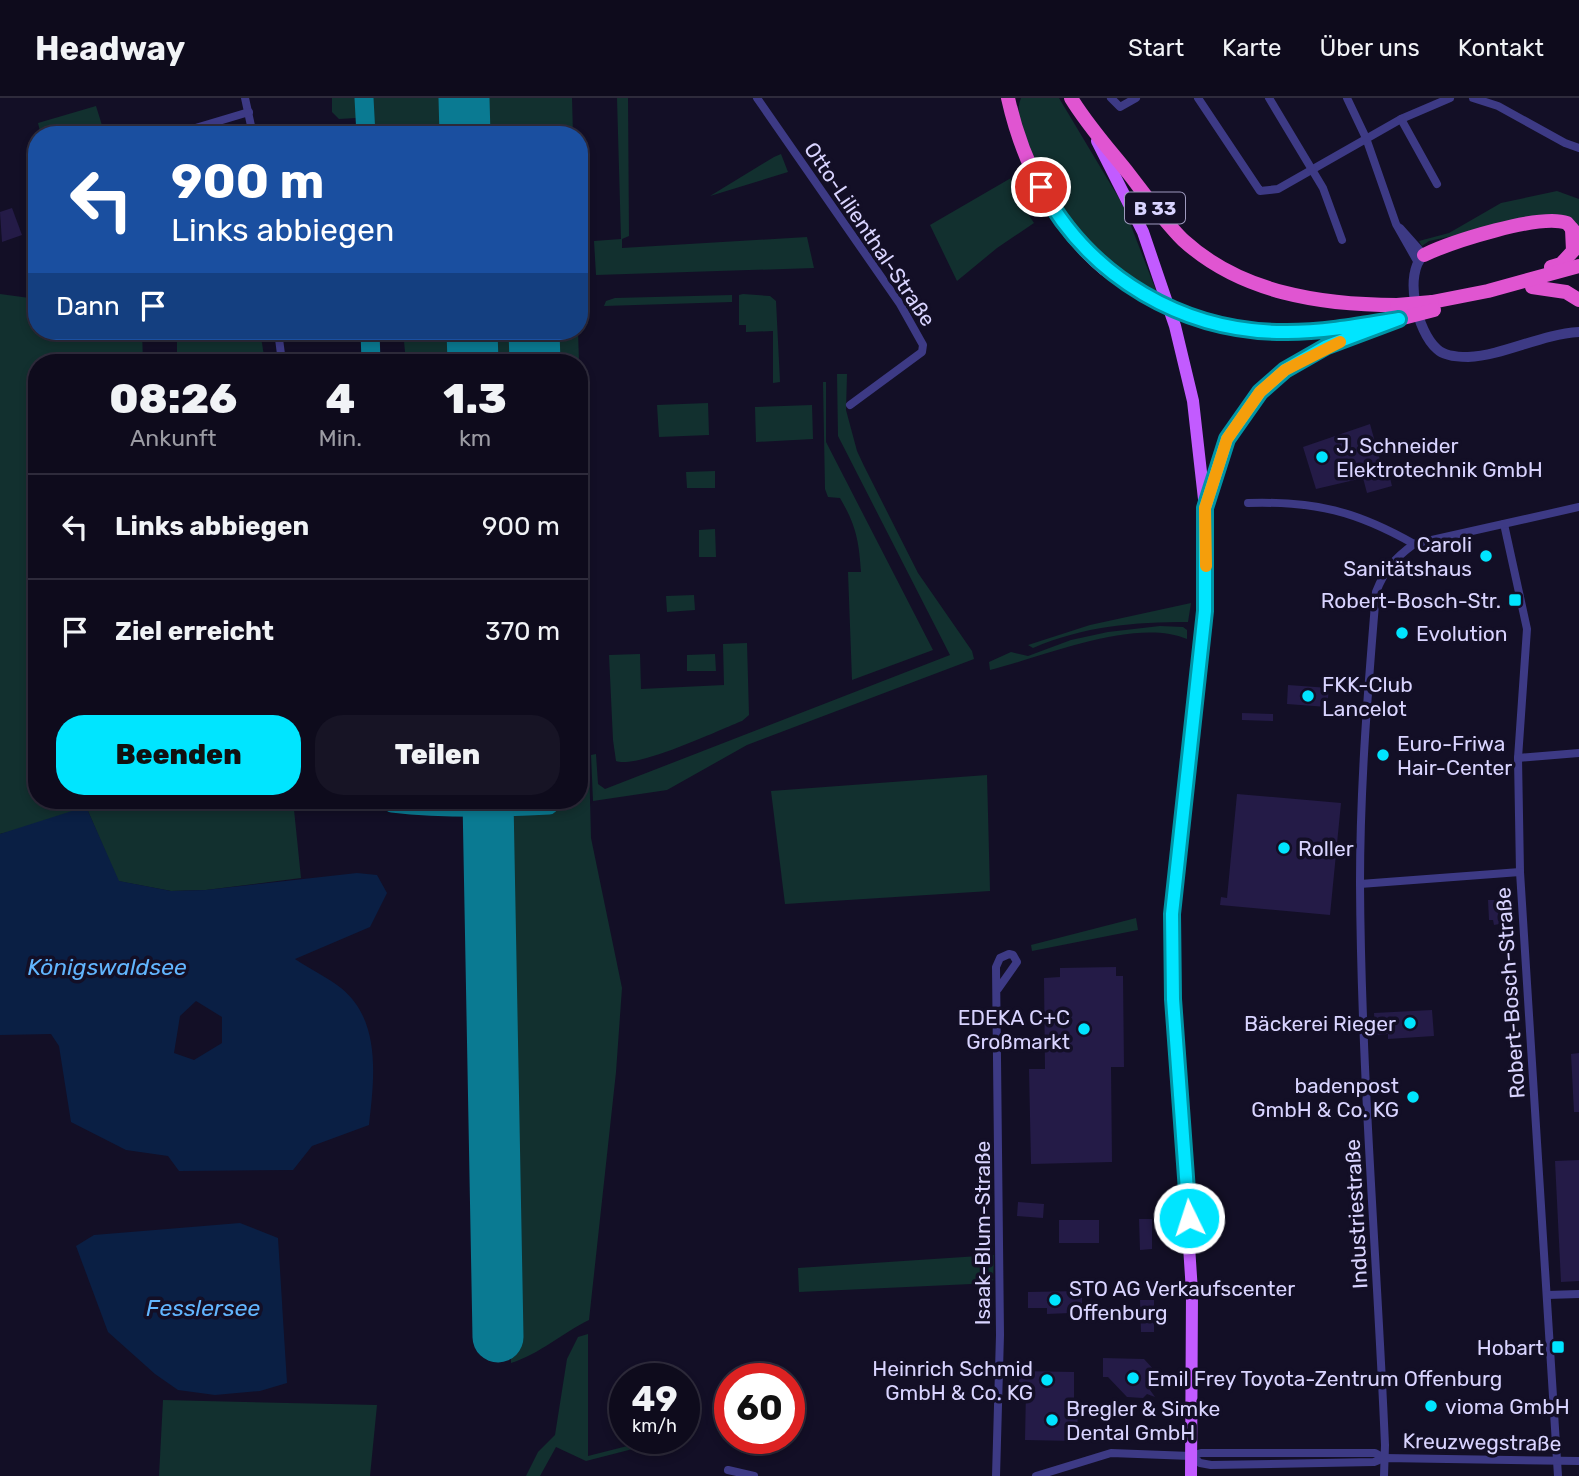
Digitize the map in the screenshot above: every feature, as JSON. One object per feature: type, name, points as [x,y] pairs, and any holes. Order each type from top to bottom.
[{"type":"highway","name":"B 33","points":[[1008,98],[1033,173],[1066,227],[1105,268],[1145,296],[1191,316],[1241,329],[1323,331],[1398,312],[1532,287],[1579,275]]},
{"type":"highway","points":[[1013,118],[1017,98]]},
{"type":"highway","points":[[1071,99],[1092,132]]},
{"type":"highway","name":"B 33","points":[[1092,132],[1184,240],[1210,260],[1249,280],[1310,300],[1398,312]]},
{"type":"highway","points":[[1420,258],[1458,241],[1544,220],[1558,220],[1576,233],[1573,251],[1561,264],[1496,283],[1467,298]]},
{"type":"highway","name":"B 33","points":[[1467,298],[1579,266]]},
{"type":"highway","points":[[1532,287],[1566,292],[1579,300]]},
{"type":"highway","points":[[1205,508],[1227,439],[1260,392],[1285,370],[1327,346],[1398,312]]},
{"type":"main road","points":[[1092,132],[1143,232],[1172,316],[1193,401],[1205,508],[1205,603],[1172,914],[1173,999],[1192,1292],[1191,1476]]},
{"type":"street","points":[[245,98],[251,126]]},
{"type":"street","name":"Otto-Lilienthal-Straße","points":[[757,98],[900,304],[923,345],[922,352],[850,405]]},
{"type":"street","points":[[1111,98],[1120,107],[1136,98]]},
{"type":"street","points":[[1198,98],[1260,191],[1278,189],[1434,101],[1450,98]]},
{"type":"street","points":[[1269,98],[1313,169],[1328,199],[1342,240]]},
{"type":"street","points":[[1347,98],[1366,138],[1396,224],[1413,240],[1420,258],[1412,276],[1413,295],[1425,332],[1437,349],[1450,355],[1469,357],[1579,332]]},
{"type":"street","points":[[1473,98],[1498,106],[1579,148]]},
{"type":"street","points":[[202,126],[249,112]]},
{"type":"street","points":[[1401,119],[1437,184]]},
{"type":"street","points":[[1248,503],[1291,502],[1329,508],[1370,519],[1414,544],[1579,507]]},
{"type":"street","name":"Robert-Bosch-Straße","points":[[1504,524],[1527,629],[1517,758],[1520,872],[1558,1476]]},
{"type":"street","name":"Industriestraße","points":[[1384,1476],[1363,1008],[1360,884],[1362,785],[1376,592],[1384,571],[1396,557],[1414,544]]},
{"type":"street","points":[[1517,758],[1579,753]]},
{"type":"street","points":[[1360,884],[1520,872]]},
{"type":"street","name":"Isaak-Blum-Straße","points":[[996,1476],[1000,1335],[998,989]]},
{"type":"street","points":[[1547,1295],[1579,1294]]},
{"type":"street","name":"Kreuzwegstraße","points":[[1036,1476],[1111,1453],[1191,1456],[1201,1453],[1375,1453],[1384,1458],[1579,1461]]},
{"type":"street","points":[[728,1470],[754,1476]]},
{"type":"green space","points":[[332,98],[356,98],[356,118],[339,119],[332,112]]},
{"type":"green space","points":[[366,98],[454,98],[455,126],[370,126]]},
{"type":"green space","points":[[476,98],[572,98],[573,126],[477,126]]},
{"type":"green space","points":[[617,98],[628,98],[629,236],[622,239],[622,248],[807,237],[814,268],[596,275],[594,241],[621,239]]},
{"type":"green space","points":[[1021,98],[1059,98],[1123,205],[1157,293],[1113,265],[1094,248],[1061,210],[1036,165],[1023,130],[1019,114]]},
{"type":"green space","points":[[96,106],[102,126],[39,126],[38,123]]},
{"type":"green space","points":[[781,154],[788,172],[710,196],[774,157]]},
{"type":"green space","points":[[1011,178],[1017,197],[1034,223],[997,248],[957,281],[930,225]]},
{"type":"green space","points":[[1557,191],[1579,199],[1579,230],[1568,217],[1550,215],[1429,241],[1422,246],[1419,241],[1449,233],[1501,203]]},
{"type":"green space","points":[[0,294],[28,298],[28,340],[142,340],[143,354],[28,354],[28,809],[294,809],[301,878],[206,890],[171,891],[118,881],[88,811],[0,834]]},
{"type":"green space","points":[[732,295],[732,302],[604,306],[606,301],[615,298]]},
{"type":"green space","points":[[739,295],[770,296],[776,301],[780,382],[773,383],[773,331],[746,332],[746,325],[739,325]]},
{"type":"green space","points":[[177,340],[261,340],[264,354],[177,354]]},
{"type":"green space","points":[[404,340],[460,340],[461,354],[405,354]]},
{"type":"green space","points":[[483,340],[578,340],[579,354],[484,354]]},
{"type":"green space","points":[[837,374],[847,374],[846,410],[864,466],[918,573],[972,651],[974,659],[747,745],[667,790],[593,801],[591,755],[596,754],[598,784],[605,789],[950,655],[838,436]]},
{"type":"green space","points":[[823,382],[826,382],[826,442],[933,650],[852,680],[848,572],[861,572],[860,561],[858,542],[850,517],[840,498],[828,497],[825,489]]},
{"type":"green space","points":[[708,403],[709,435],[659,437],[657,405]]},
{"type":"green space","points":[[812,405],[813,439],[756,442],[755,407]]},
{"type":"green space","points":[[715,471],[715,488],[687,488],[686,472]]},
{"type":"green space","points":[[715,529],[716,557],[699,557],[699,530]]},
{"type":"green space","points":[[694,595],[695,610],[667,612],[666,596]]},
{"type":"green space","points":[[1191,603],[1188,622],[1109,627],[1071,635],[1033,648],[1028,645],[1090,625]]},
{"type":"green space","points":[[1160,626],[1183,627],[1187,630],[1187,639],[1166,633],[1116,636],[1089,641],[990,670],[989,662],[1011,652],[1028,656],[1071,640],[1108,632]]},
{"type":"green space","points":[[747,643],[749,715],[742,721],[659,754],[626,762],[616,761],[609,655],[640,654],[641,689],[724,685],[723,644]]},
{"type":"green space","points":[[715,654],[716,671],[687,671],[687,655]]},
{"type":"green space","points":[[588,722],[591,838],[622,988],[616,1072],[589,1320],[532,1354],[511,1363],[497,809],[588,809]]},
{"type":"green space","points":[[987,775],[990,891],[785,904],[771,791]]},
{"type":"green space","points":[[1136,918],[1138,930],[1032,951],[1031,945]]},
{"type":"green space","points":[[994,1255],[993,1283],[799,1292],[798,1268]]},
{"type":"green space","points":[[588,1334],[588,1456],[609,1451],[609,1454],[613,1454],[586,1461],[556,1447],[540,1476],[526,1476],[538,1452],[555,1435],[567,1359],[578,1337]]},
{"type":"green space","points":[[163,1400],[377,1405],[370,1476],[159,1476]]},
{"type":"water","name":"Königswaldsee","points":[[75,810],[88,811],[119,881],[171,891],[206,890],[357,873],[377,875],[387,893],[370,927],[295,959],[341,988],[363,1017],[372,1052],[369,1125],[312,1146],[293,1170],[179,1171],[168,1156],[126,1150],[71,1122],[59,1046],[51,1034],[0,1035],[0,834]],"holes":[[[196,1001],[222,1017],[222,1043],[194,1060],[174,1053],[180,1016]]]},
{"type":"water","name":"Fesslersee","points":[[240,1223],[278,1238],[287,1383],[260,1391],[215,1395],[178,1390],[155,1374],[108,1332],[76,1246],[94,1235]]},
{"type":"building","points":[[12,208],[22,235],[2,242],[0,212]]},
{"type":"building","name":"J. Schneider Elektrotechnik GmbH","points":[[1370,424],[1383,471],[1388,470],[1392,486],[1367,493],[1363,478],[1316,489],[1303,447]]},
{"type":"building","name":"FKK-Club Lancelot","points":[[1288,685],[1329,688],[1327,707],[1287,704]]},
{"type":"building","points":[[1242,713],[1273,714],[1273,721],[1242,720]]},
{"type":"building","name":"Roller","points":[[1237,794],[1341,803],[1330,915],[1220,905],[1221,897],[1227,898]]},
{"type":"building","points":[[1488,900],[1501,900],[1501,905],[1507,905],[1508,913],[1514,912],[1510,922],[1494,925],[1493,920],[1489,920]]},
{"type":"building","name":"EDEKA C+C Großmarkt","points":[[1116,967],[1116,976],[1123,976],[1124,1067],[1111,1067],[1112,1162],[1031,1164],[1029,1069],[1045,1069],[1044,978],[1060,977],[1060,968]]},
{"type":"building","name":"Bäckerei Rieger","points":[[1432,1010],[1434,1036],[1388,1039],[1388,1034],[1375,1035],[1374,1013]]},
{"type":"building","points":[[1579,1053],[1579,1112],[1574,1112],[1571,1054]]},
{"type":"building","points":[[1579,1160],[1579,1281],[1561,1282],[1555,1161]]},
{"type":"building","points":[[1018,1202],[1044,1204],[1043,1218],[1017,1216]]},
{"type":"building","points":[[1139,1219],[1152,1219],[1152,1249],[1140,1250]]},
{"type":"building","points":[[1059,1220],[1099,1220],[1099,1243],[1059,1243]]},
{"type":"building","name":"STO AG Verkaufscenter Offenburg","points":[[1082,1291],[1082,1321],[1070,1321],[1070,1313],[1047,1314],[1047,1308],[1028,1308],[1028,1292]]},
{"type":"building","points":[[1140,1300],[1154,1300],[1154,1332],[1141,1332]]},
{"type":"building","name":"Emil Frey Toyota-Zentrum Offenburg","points":[[1103,1358],[1144,1359],[1155,1371],[1155,1386],[1150,1390],[1155,1397],[1147,1394],[1143,1398],[1127,1397],[1108,1377],[1103,1377]]},
{"type":"building","points":[[1019,1371],[1074,1372],[1074,1400],[1078,1401],[1077,1441],[1025,1440],[1026,1389],[1019,1389]]},
{"type":"taxiway","points":[[364,98],[366,126]]},
{"type":"taxiway","points":[[370,340],[371,354]]},
{"type":"runway","points":[[464,98],[465,126]]},
{"type":"runway","points":[[472,340],[473,354]]},
{"type":"runway","points":[[534,340],[535,354]]},
{"type":"runway","points":[[488,809],[498,1337]]},
{"type":"slow traffic","points":[[1206,566],[1205,508],[1227,439],[1260,392],[1285,370],[1327,346],[1340,342]]},
{"type":"place","name":"J. Schneider Elektrotechnik GmbH","points":[[1322,457]]},
{"type":"place","name":"Caroli Sanitätshaus","points":[[1486,556]]},
{"type":"place","name":"Robert-Bosch-Str.","points":[[1515,600]]},
{"type":"place","name":"Evolution","points":[[1402,633]]},
{"type":"place","name":"FKK-Club Lancelot","points":[[1308,696]]},
{"type":"place","name":"Euro-Friwa Hair-Center","points":[[1383,755]]},
{"type":"place","name":"Roller","points":[[1284,848]]},
{"type":"place","name":"Bäckerei Rieger","points":[[1410,1023]]},
{"type":"place","name":"EDEKA C+C Großmarkt","points":[[1084,1029]]},
{"type":"place","name":"badenpost GmbH & Co. KG","points":[[1413,1097]]},
{"type":"place","name":"STO AG Verkaufscenter Offenburg","points":[[1055,1300]]},
{"type":"place","name":"Hobart","points":[[1558,1347]]},
{"type":"place","name":"Emil Frey Toyota-Zentrum Offenburg","points":[[1133,1378]]},
{"type":"place","name":"Heinrich Schmid GmbH & Co. KG","points":[[1047,1380]]},
{"type":"place","name":"vioma GmbH","points":[[1431,1406]]},
{"type":"place","name":"Bregler & Simke Dental GmbH","points":[[1052,1420]]},
{"type":"route","points":[[1041,187],[1066,227],[1086,250],[1105,268],[1166,307],[1241,329],[1285,332],[1323,331],[1399,319],[1327,346],[1285,370],[1260,392],[1227,439],[1205,508],[1205,611],[1172,914],[1173,999],[1189,1218]]}]
